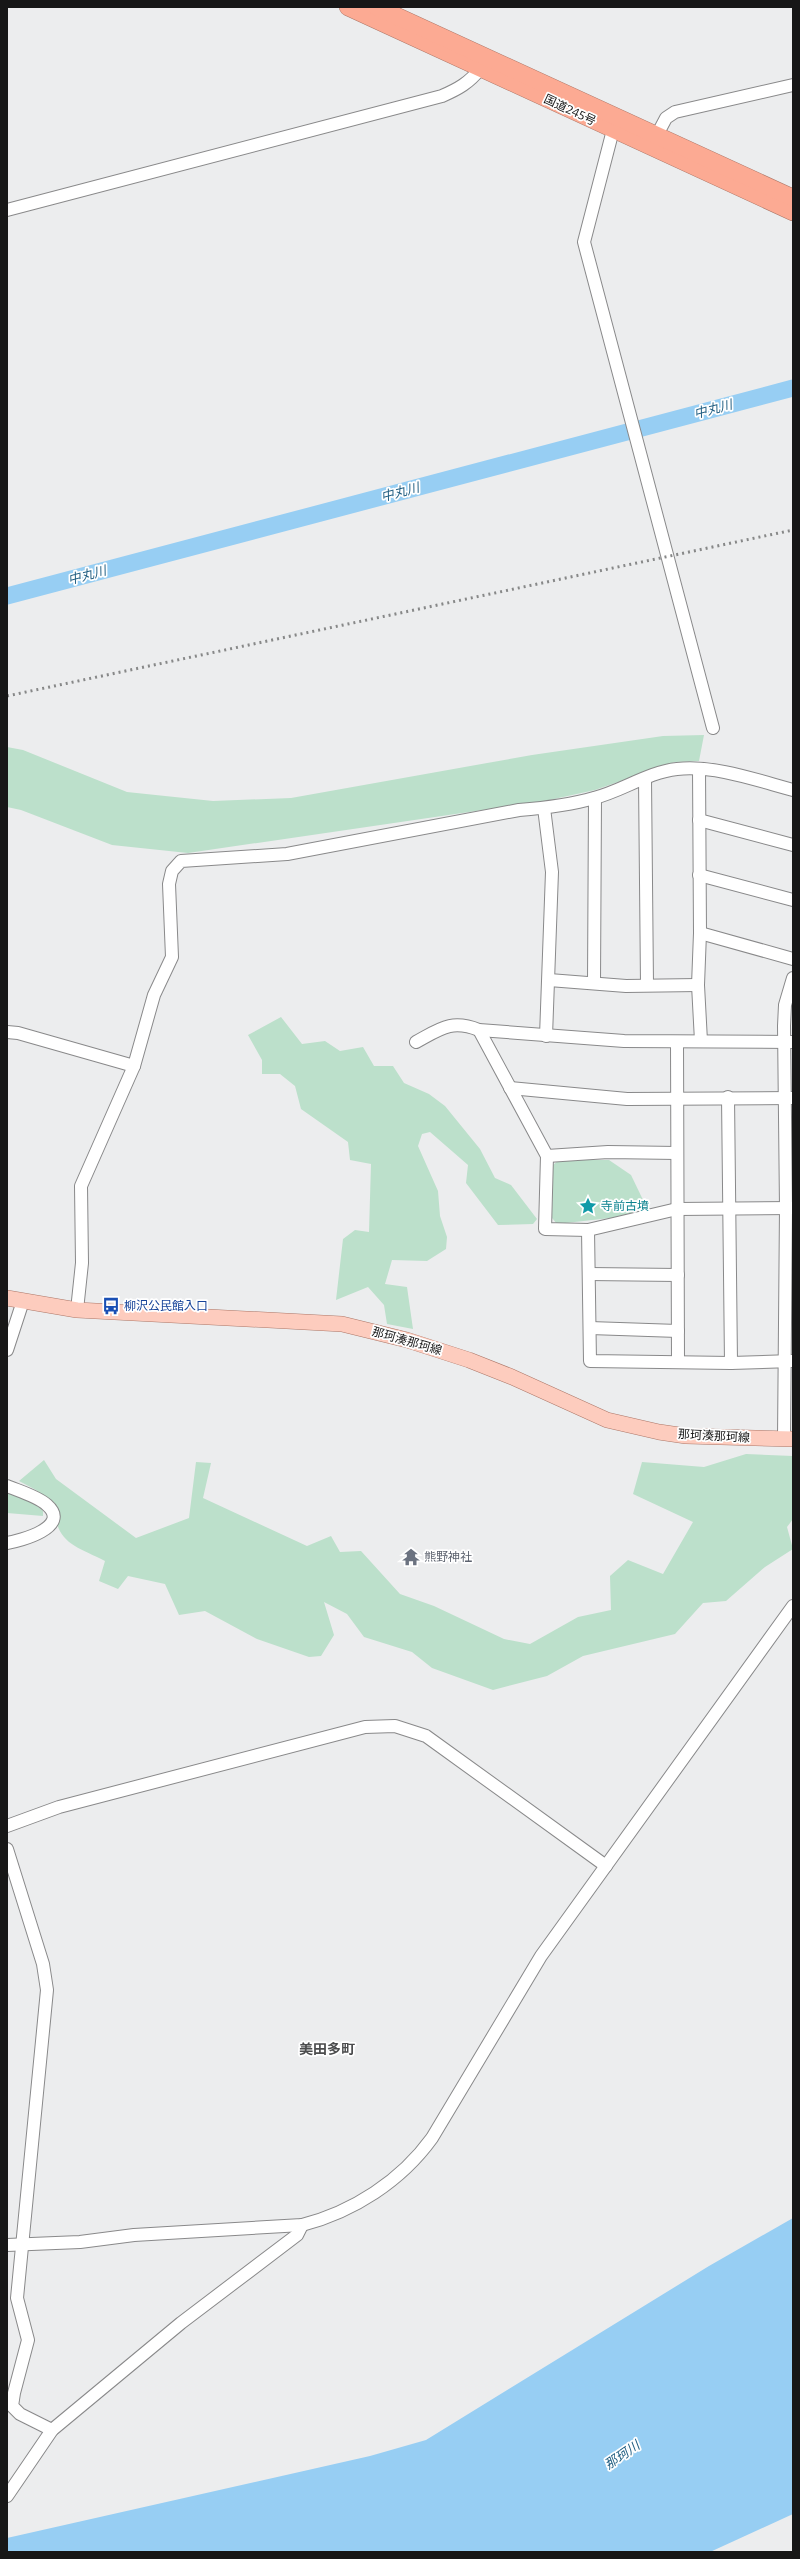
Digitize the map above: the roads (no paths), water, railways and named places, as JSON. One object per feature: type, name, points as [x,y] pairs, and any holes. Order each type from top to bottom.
[{"type":"highway","name":"国道245号","points":[[348,7],[793,212]]},
{"type":"highway","name":"国道245号","points":[[377,7],[793,198]]},
{"type":"main road","name":"那珂湊那珂線","points":[[7,1298],[77,1310],[342,1324],[407,1340],[469,1360],[512,1377],[607,1420],[658,1432],[686,1436],[788,1439]]},
{"type":"street","points":[[7,210],[442,96],[459,89],[472,80],[480,69]]},
{"type":"street","points":[[657,135],[666,118],[675,112],[793,85]]},
{"type":"street","points":[[613,130],[584,242],[713,728]]},
{"type":"street","points":[[77,1310],[82,1263],[81,1186],[134,1066],[154,995],[172,957],[169,884],[172,871],[181,860],[287,854],[519,810],[544,808],[595,798],[646,779],[654,774],[676,769],[699,769],[793,790]]},
{"type":"street","points":[[699,769],[700,933],[698,985],[701,1041]]},
{"type":"street","points":[[646,779],[647,985]]},
{"type":"street","points":[[594,982],[595,798]]},
{"type":"street","points":[[544,808],[552,872],[546,1036]]},
{"type":"street","points":[[699,820],[793,845]]},
{"type":"street","points":[[699,875],[793,900]]},
{"type":"street","points":[[700,933],[793,959]]},
{"type":"street","points":[[788,1439],[788,1041],[785,1005],[793,978]]},
{"type":"street","points":[[549,980],[594,982],[626,986],[698,985]]},
{"type":"street","points":[[416,1042],[450,1024],[462,1024],[479,1030],[546,1036],[677,1042],[788,1041]]},
{"type":"street","points":[[479,1030],[547,1156],[545,1229],[588,1230],[677,1209],[789,1208]]},
{"type":"street","points":[[7,1032],[18,1033],[134,1066]]},
{"type":"street","points":[[677,1042],[678,1361]]},
{"type":"street","points":[[510,1088],[627,1099],[676,1097],[788,1098]]},
{"type":"street","points":[[728,1097],[731,1363]]},
{"type":"street","points":[[547,1156],[608,1152],[677,1153]]},
{"type":"street","points":[[588,1230],[590,1361],[678,1361],[731,1363],[789,1361]]},
{"type":"street","points":[[589,1274],[678,1275]]},
{"type":"street","points":[[7,1350],[24,1301]]},
{"type":"street","points":[[590,1328],[678,1331]]},
{"type":"street","points":[[7,1486],[38,1499],[47,1505],[52,1512],[52,1519],[40,1534],[26,1540],[7,1543]]},
{"type":"street","points":[[7,2245],[302,2225],[318,2221],[365,2198],[389,2183],[421,2154],[520,1994],[541,1956],[793,1606]]},
{"type":"street","points":[[7,1826],[59,1806],[365,1727],[395,1726],[426,1736],[606,1866]]},
{"type":"street","points":[[7,1849],[42,1964],[48,1990],[18,2298],[28,2340],[14,2392],[12,2406],[20,2414],[52,2430]]},
{"type":"street","points":[[7,2496],[52,2430],[181,2323],[297,2236],[302,2225]]},
{"type":"water","name":"那珂川","points":[[793,2218],[793,2514],[710,2552],[7,2552],[7,2538],[370,2456],[426,2440],[709,2266]]},
{"type":"waterway","name":"中丸川","points":[[7,596],[793,388]]},
{"type":"railway","points":[[7,696],[793,530]]},
{"type":"place","name":"寺前古墳","points":[[588,1206]]},
{"type":"place","name":"柳沢公民館入口","points":[[111,1306]]},
{"type":"place","name":"熊野神社","points":[[411,1557]]},
{"type":"district","name":"美田多町","points":[[327,2049]]}]
